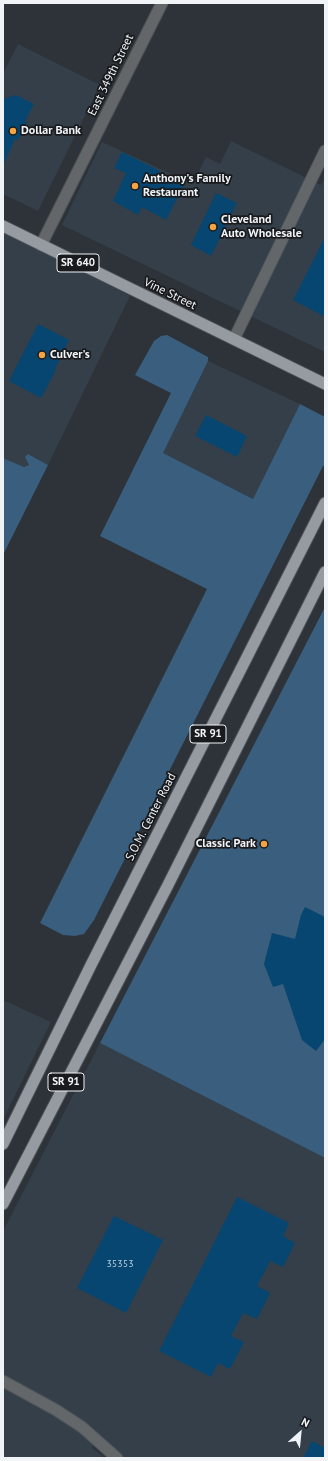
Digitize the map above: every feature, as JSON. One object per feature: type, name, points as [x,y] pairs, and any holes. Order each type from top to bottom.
[{"type":"main road","name":"Vine Street","points":[[3,226],[325,384]]},
{"type":"main road","name":"S.O.M. Center Road","points":[[3,1144],[90,965],[325,503]]},
{"type":"main road","name":"SR 91","points":[[3,1204],[168,885],[325,572]]},
{"type":"street","name":"East 349th Street","points":[[41,245],[162,3]]},
{"type":"street","points":[[234,339],[325,152]]},
{"type":"street","points":[[3,1381],[56,1410],[82,1427],[117,1458]]},
{"type":"shaded area","points":[[18,44],[100,85],[38,211],[3,194],[3,74]]},
{"type":"shaded area","points":[[231,141],[321,185],[325,179],[325,352],[62,225],[102,142],[193,184],[206,157],[220,164]]},
{"type":"shaded area","points":[[3,231],[130,296],[48,465],[28,454],[26,456],[29,465],[24,467],[3,458]]},
{"type":"shaded area","points":[[167,335],[208,357],[208,361],[163,453],[253,499],[300,404],[325,417],[325,466],[323,466],[94,920],[84,934],[75,936],[63,935],[40,923],[207,589],[100,536],[171,393],[135,375],[154,341],[161,336]]},
{"type":"shaded area","points":[[208,361],[300,404],[253,499],[162,453]]},
{"type":"shaded area","points":[[28,454],[48,465],[3,555],[3,458],[24,467],[29,465],[25,457]]},
{"type":"shaded area","name":"Classic Park","points":[[325,607],[325,1158],[100,1043]]},
{"type":"shaded area","points":[[3,1000],[51,1022],[3,1120]]},
{"type":"shaded area","points":[[100,1043],[325,1158],[325,1458],[124,1458],[99,1434],[92,1448],[105,1458],[3,1458],[3,1231]]},
{"type":"building","name":"Dollar Bank","points":[[16,95],[34,104],[25,121],[27,122],[18,140],[15,139],[3,166],[3,99]]},
{"type":"building","points":[[122,152],[184,185],[166,220],[142,207],[138,215],[113,201],[126,173],[114,168]]},
{"type":"building","points":[[216,193],[237,203],[211,256],[191,245]]},
{"type":"building","points":[[325,237],[325,317],[293,300]]},
{"type":"building","name":"Culver's","points":[[38,324],[69,340],[55,369],[56,370],[41,398],[9,381]]},
{"type":"building","points":[[206,415],[247,436],[237,457],[195,436]]},
{"type":"building","points":[[305,907],[325,917],[325,1039],[316,1051],[302,1040],[283,984],[273,987],[264,964],[272,933],[295,939],[301,915]]},
{"type":"building","points":[[237,1197],[289,1223],[283,1236],[295,1243],[283,1267],[270,1261],[257,1286],[270,1293],[257,1319],[243,1313],[231,1336],[244,1342],[230,1369],[218,1363],[211,1377],[159,1351]]},
{"type":"building","points":[[114,1216],[163,1240],[126,1313],[77,1288]]},
{"type":"building","points":[[312,1441],[325,1448],[325,1458],[303,1458]]},
{"type":"place","name":"Dollar Bank","points":[[13,131]]},
{"type":"place","name":"Anthony's Family Restaurant","points":[[135,186]]},
{"type":"place","name":"Cleveland Auto Wholesale","points":[[213,227]]},
{"type":"place","name":"Culver's","points":[[42,355]]},
{"type":"place","name":"Classic Park","points":[[264,844]]}]
